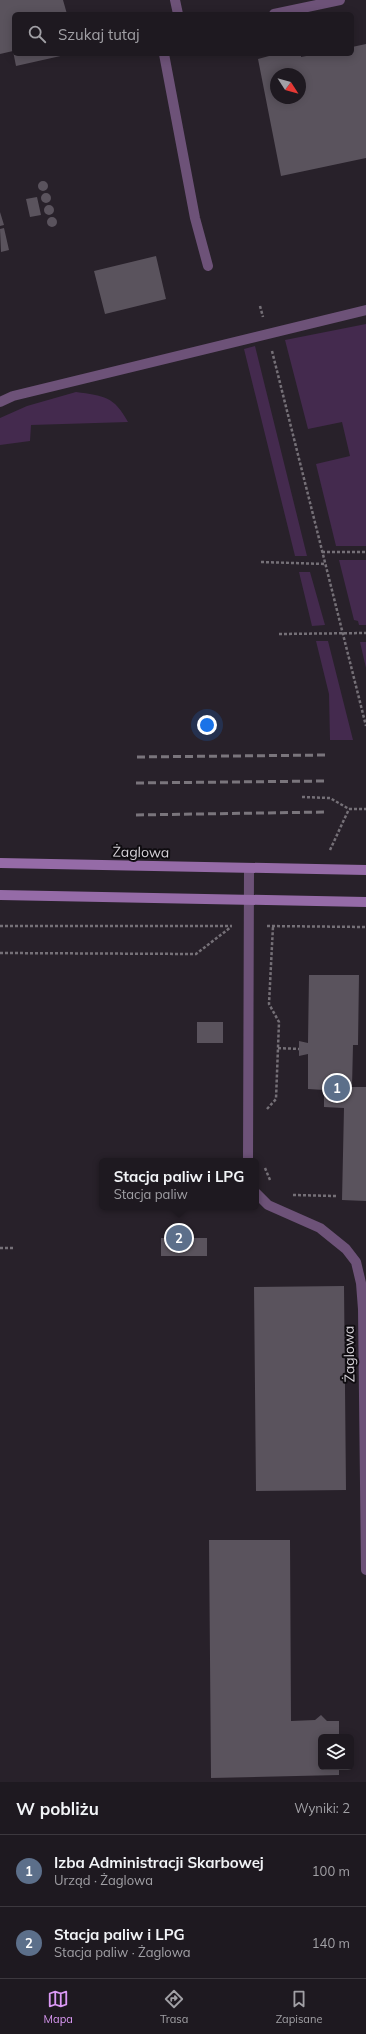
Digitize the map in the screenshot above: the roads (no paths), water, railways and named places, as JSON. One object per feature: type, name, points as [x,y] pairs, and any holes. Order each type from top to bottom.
[{"type":"street","points":[[175,0],[178,12]]},
{"type":"street","points":[[283,12],[340,0]]},
{"type":"street","points":[[164,56],[195,218],[208,266]]},
{"type":"street","points":[[0,402],[13,396],[204,351],[366,310]]},
{"type":"street","name":"Żaglowa","points":[[0,863],[366,870]]},
{"type":"street","points":[[248,1158],[249,868]]},
{"type":"street","points":[[0,895],[366,902]]},
{"type":"street","name":"Żaglowa","points":[[259,1196],[268,1205],[326,1232],[346,1249],[356,1262],[361,1283],[362,1309],[366,1570]]},
{"type":"railway","points":[[137,757],[325,755]]},
{"type":"railway","points":[[136,783],[325,781]]},
{"type":"railway","points":[[136,815],[326,812]]},
{"type":"place","name":"Izba Administracji Skarbowej","points":[[337,1088]]},
{"type":"place","name":"Stacja paliw i LPG","points":[[179,1238]]}]
